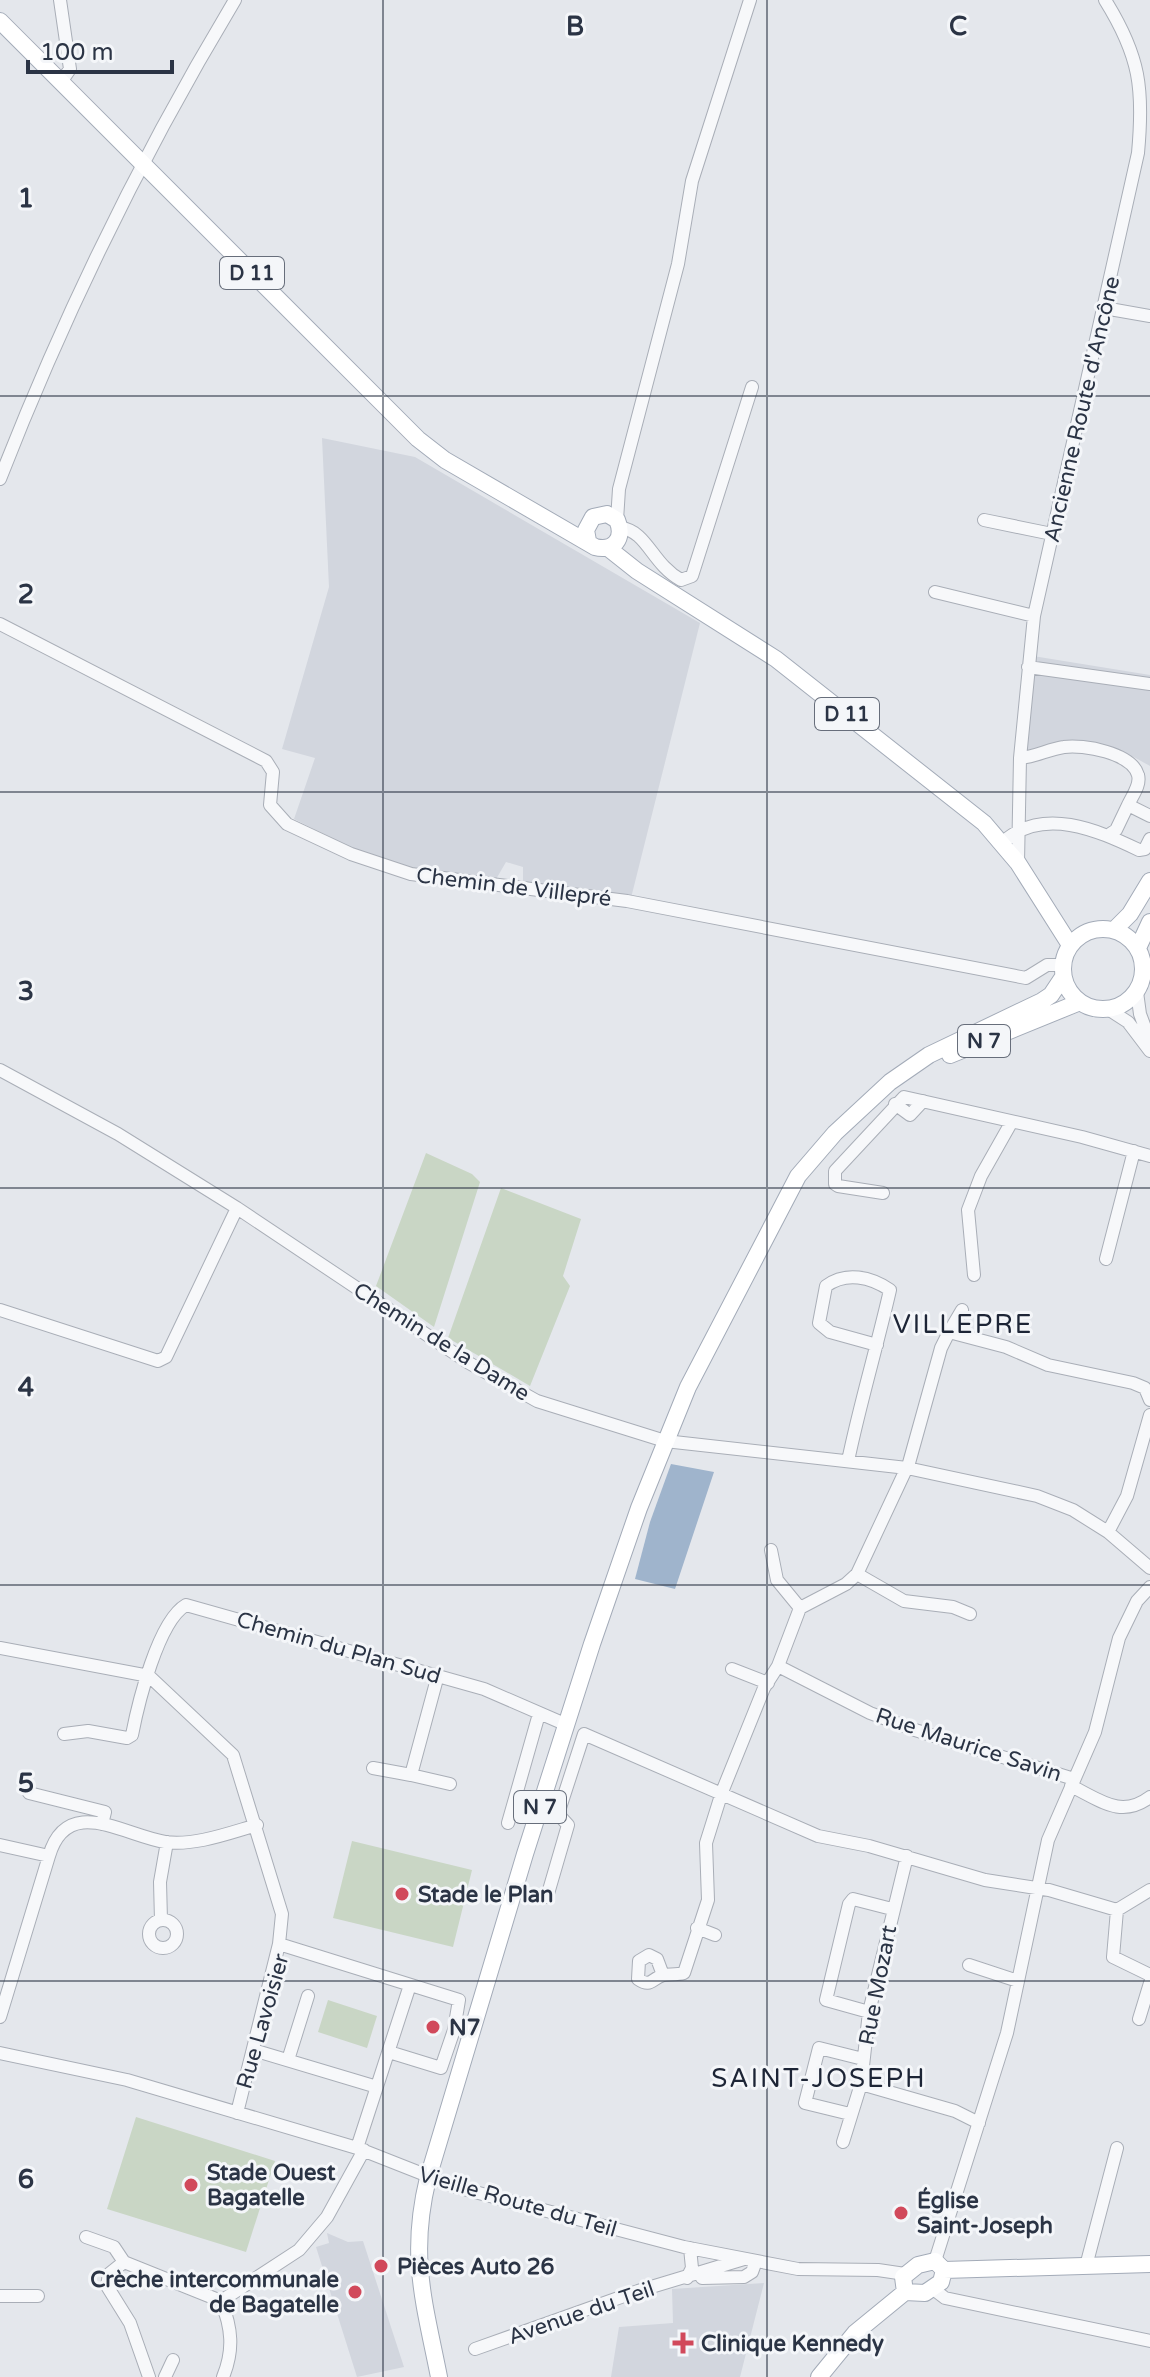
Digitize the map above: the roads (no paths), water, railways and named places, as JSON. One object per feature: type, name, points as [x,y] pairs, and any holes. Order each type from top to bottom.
[{"type":"main road","name":"D 11","points":[[0,21],[415,436],[445,460],[595,547],[610,528]]},
{"type":"main road","name":"D 11","points":[[520,506],[610,528],[659,585],[776,659],[938,785],[1003,842],[1051,906],[1085,933]]},
{"type":"main road","name":"D 11","points":[[1018,863],[1070,945]]},
{"type":"main road","points":[[1114,930],[1138,948],[1144,970],[1137,992],[1119,1006],[1108,1009],[1080,1002],[1072,995],[1063,971],[1070,945],[1085,933],[1114,930],[1130,914],[1150,881]]},
{"type":"main road","points":[[1138,948],[1150,922]]},
{"type":"main road","name":"N 7","points":[[431,2375],[418,2305],[418,2229],[428,2178],[620,1559],[688,1387],[798,1176],[835,1133],[890,1082],[929,1055],[1051,995],[1063,971]]},
{"type":"main road","name":"N 7","points":[[890,1082],[1080,1002]]},
{"type":"main road","points":[[819,2377],[918,2265],[1150,2264]]},
{"type":"main road","points":[[905,2283],[916,2295],[932,2288],[941,2282],[940,2265]]},
{"type":"street","points":[[60,0],[70,69],[61,82]]},
{"type":"street","points":[[0,479],[78,294],[143,164],[235,0]]},
{"type":"street","points":[[750,0],[692,181],[678,264],[610,528],[639,534],[666,572],[681,580],[692,576],[752,387]]},
{"type":"street","name":"Ancienne Route d'Ancône","points":[[1018,863],[1020,758],[1034,616],[1138,153],[1143,103],[1139,69],[1127,37],[1105,0]]},
{"type":"street","points":[[1104,308],[1150,316]]},
{"type":"street","points":[[984,520],[1052,534]]},
{"type":"street","points":[[935,592],[1034,616]]},
{"type":"street","name":"Chemin de Villepré","points":[[0,624],[266,761],[273,772],[270,805],[287,824],[351,854],[411,874],[627,901],[1026,978],[1047,965],[1063,971]]},
{"type":"street","points":[[1028,667],[1150,684]]},
{"type":"street","points":[[1020,758],[1073,746],[1115,755],[1130,763],[1138,773],[1138,783],[1116,830],[1110,834]]},
{"type":"street","points":[[1128,805],[1150,816]]},
{"type":"street","points":[[1003,842],[1019,827],[1058,824],[1110,834],[1139,850],[1145,849],[1150,839]]},
{"type":"street","points":[[1137,992],[1140,1014],[1150,1041]]},
{"type":"street","points":[[1108,1009],[1128,1022],[1150,1051]]},
{"type":"street","name":"Chemin de la Dame","points":[[0,1070],[118,1134],[237,1208],[501,1384],[537,1401],[665,1441],[907,1468],[1037,1496],[1073,1510],[1108,1532],[1150,1568]]},
{"type":"street","points":[[883,1193],[838,1186],[833,1178],[835,1171],[904,1097],[1150,1156]]},
{"type":"street","points":[[974,1275],[968,1210],[981,1176],[1011,1123]]},
{"type":"street","points":[[1106,1259],[1134,1151]]},
{"type":"street","points":[[0,1310],[158,1361],[166,1357],[237,1208]]},
{"type":"street","points":[[848,1461],[866,1375],[877,1345],[890,1290],[880,1283],[845,1275],[835,1279],[826,1286],[819,1323],[830,1332],[877,1345]]},
{"type":"street","points":[[663,1975],[684,1973],[708,1900],[706,1843],[722,1792],[800,1608],[846,1584],[857,1574],[907,1468],[941,1348],[962,1310]]},
{"type":"street","points":[[949,1332],[1006,1347],[1048,1365],[1133,1383],[1145,1388],[1150,1400]]},
{"type":"street","points":[[1108,1532],[1127,1496],[1150,1415]]},
{"type":"street","points":[[771,1550],[777,1580],[800,1608]]},
{"type":"street","points":[[857,1574],[904,1601],[953,1607],[970,1614]]},
{"type":"street","points":[[940,2265],[1007,2033],[1048,1840],[1095,1732],[1119,1638],[1137,1601],[1150,1587]]},
{"type":"street","name":"Chemin du Plan Sud","points":[[149,1676],[167,1626],[177,1610],[186,1605],[484,1689],[567,1725]]},
{"type":"street","points":[[0,1648],[149,1676],[233,1755],[282,1914],[279,1944]]},
{"type":"street","name":"Rue Maurice Savin","points":[[778,1666],[900,1724],[1073,1782],[1125,1809],[1137,1807],[1150,1797]]},
{"type":"street","points":[[732,1669],[768,1683]]},
{"type":"street","points":[[411,1775],[438,1675]]},
{"type":"street","points":[[64,1734],[88,1731],[127,1738],[132,1735],[139,1695],[149,1676]]},
{"type":"street","points":[[508,1823],[539,1714]]},
{"type":"street","points":[[547,1897],[568,1825],[558,1814],[584,1734],[818,1836],[907,1856],[985,1880],[1037,1888],[1117,1910],[1150,1890]]},
{"type":"street","points":[[373,1768],[450,1784]]},
{"type":"street","points":[[29,1793],[105,1812],[102,1824]]},
{"type":"street","points":[[0,2017],[53,1840],[63,1830],[76,1823],[102,1824],[167,1842],[205,1839],[257,1825]]},
{"type":"street","points":[[161,1920],[160,1882],[167,1842]]},
{"type":"street","points":[[0,1845],[49,1856]]},
{"type":"street","name":"Rue Mozart","points":[[843,2142],[861,2084],[869,2012],[907,1856]]},
{"type":"street","points":[[869,2012],[826,2000],[849,1904],[853,1899],[862,1900],[892,1909]]},
{"type":"street","points":[[1117,1910],[1113,1957],[1150,1975]]},
{"type":"street","points":[[697,1928],[715,1935]]},
{"type":"street","name":"Rue Lavoisier","points":[[237,2113],[279,1944],[459,2000],[441,2068],[389,2052]]},
{"type":"street","points":[[969,1965],[1018,1981]]},
{"type":"street","points":[[1139,2019],[1150,1983]]},
{"type":"street","points":[[221,2301],[299,2250],[327,2217],[360,2149],[410,1985]]},
{"type":"street","points":[[288,2060],[308,1996]]},
{"type":"street","points":[[850,2114],[805,2103],[819,2048],[863,2059]]},
{"type":"street","points":[[253,2050],[377,2087]]},
{"type":"street","name":"Vieille Route du Teil","points":[[0,2053],[127,2080],[360,2149],[428,2178],[690,2248],[798,2269],[878,2270],[905,2283]]},
{"type":"street","points":[[861,2084],[955,2111],[979,2123]]},
{"type":"street","points":[[1086,2266],[1117,2148]]},
{"type":"street","points":[[86,2237],[114,2247],[124,2262],[221,2301]]},
{"type":"street","points":[[687,2278],[692,2268],[690,2248]]},
{"type":"street","name":"Avenue du Teil","points":[[475,2349],[638,2291],[751,2260]]},
{"type":"street","points":[[124,2262],[109,2274],[107,2286],[130,2323],[149,2377]]},
{"type":"street","points":[[932,2288],[945,2298],[1150,2341]]},
{"type":"street","points":[[0,2296],[38,2296]]},
{"type":"street","points":[[221,2301],[231,2334],[229,2364],[223,2377]]},
{"type":"street","points":[[165,2377],[173,2360]]},
{"type":"water","points":[[671,1464],[714,1472],[675,1589],[635,1579],[650,1522]]},
{"type":"place","name":"Stade le Plan","points":[[402,1894]]},
{"type":"place","name":"N7","points":[[433,2027]]},
{"type":"place","name":"Stade Ouest Bagatelle","points":[[191,2185]]},
{"type":"place","name":"Église Saint-Joseph","points":[[901,2213]]},
{"type":"place","name":"Pièces Auto 26","points":[[381,2266]]},
{"type":"place","name":"Crèche intercommunale de Bagatelle","points":[[355,2292]]},
{"type":"place","name":"Clinique Kennedy","points":[[683,2343]]},
{"type":"district","name":"VILLEPRE","points":[[963,1324]]},
{"type":"district","name":"SAINT-JOSEPH","points":[[819,2078]]}]
